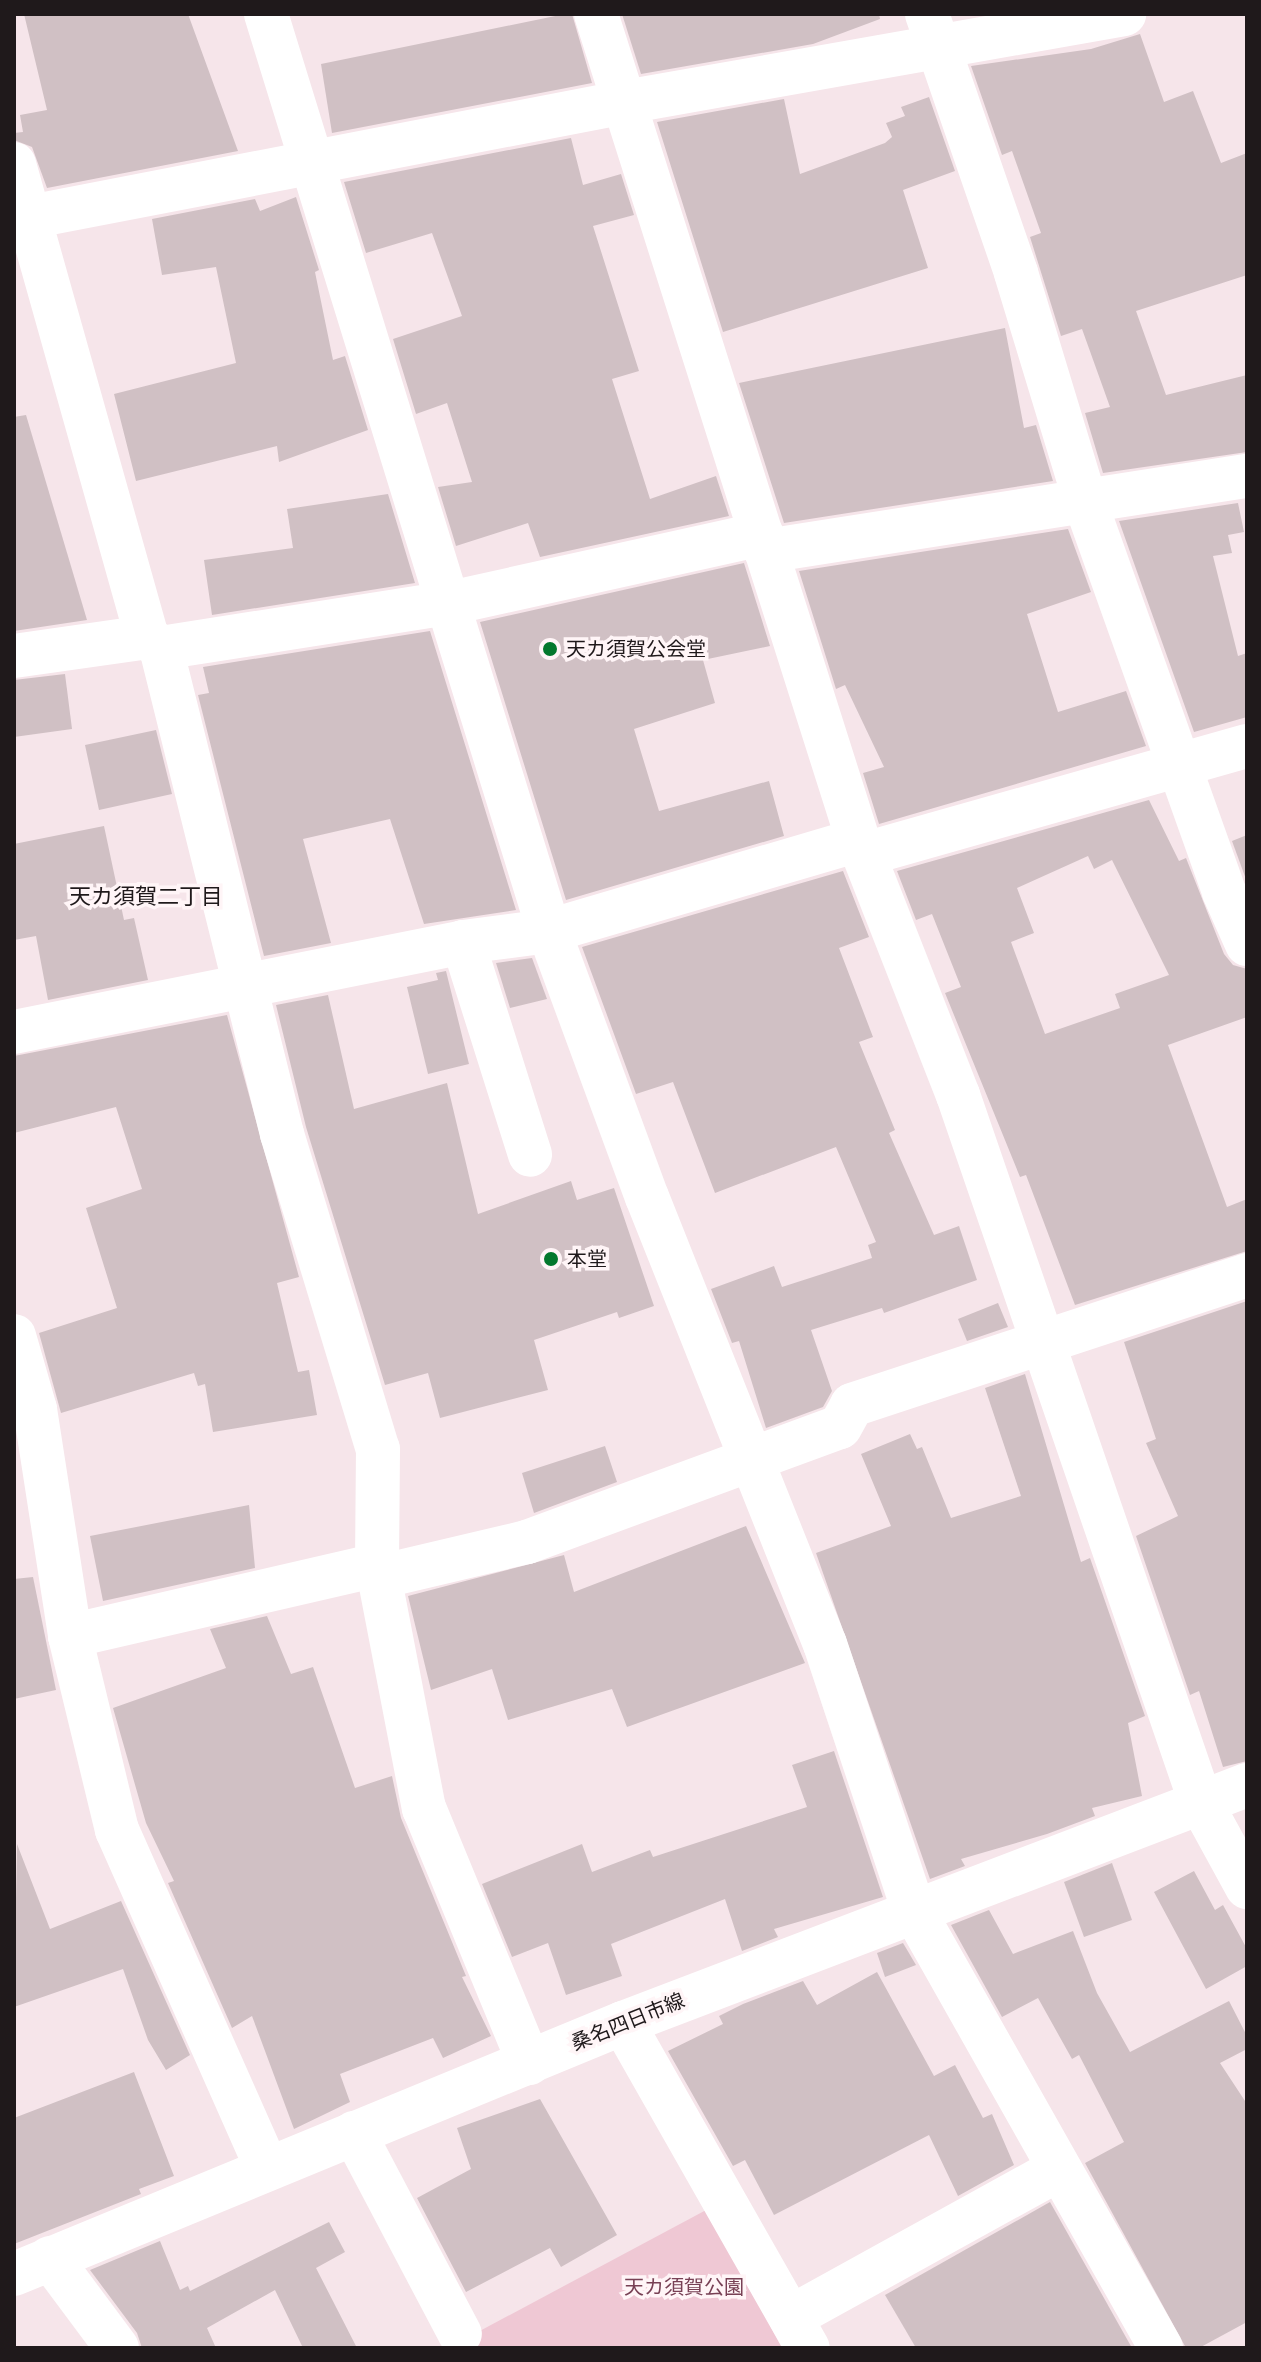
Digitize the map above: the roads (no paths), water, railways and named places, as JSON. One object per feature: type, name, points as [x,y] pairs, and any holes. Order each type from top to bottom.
[{"type":"street","points":[[266,14],[549,931],[647,1197],[825,1644],[914,1911],[1161,2348]]},
{"type":"street","points":[[596,14],[862,847],[958,1095],[1039,1342],[1201,1803],[1247,1887]]},
{"type":"street","points":[[22,218],[625,102],[933,31],[1124,14]]},
{"type":"street","points":[[933,31],[1016,273],[1086,504],[1179,766],[1247,944]]},
{"type":"street","points":[[14,164],[22,218],[154,642],[282,1134],[378,1449],[378,1571],[424,1808],[529,2063]]},
{"type":"street","points":[[14,656],[154,642],[450,603],[763,543],[1086,504],[1247,476]]},
{"type":"street","points":[[14,1032],[463,942],[549,931],[1247,746]]},
{"type":"street","points":[[463,942],[530,1155]]},
{"type":"street","points":[[70,1636],[527,1542],[752,1456],[840,1427],[852,1405],[1247,1275]]},
{"type":"street","points":[[14,1336],[35,1409],[70,1636],[117,1830],[267,2168]]},
{"type":"street","name":"桑名四日市線","points":[[32,2266],[623,2023],[1247,1785]]},
{"type":"street","points":[[623,2023],[799,2332],[1059,2169]]},
{"type":"street","points":[[354,2133],[460,2334]]},
{"type":"street","points":[[32,2266],[117,2348]]},
{"type":"place","name":"天カ須賀公会堂","points":[[550,649]]},
{"type":"place","name":"本堂","points":[[551,1259]]},
{"type":"district","name":"天カ須賀二丁目","points":[[146,897]]},
{"type":"park label","name":"天カ須賀公園","points":[[684,2287]]}]
